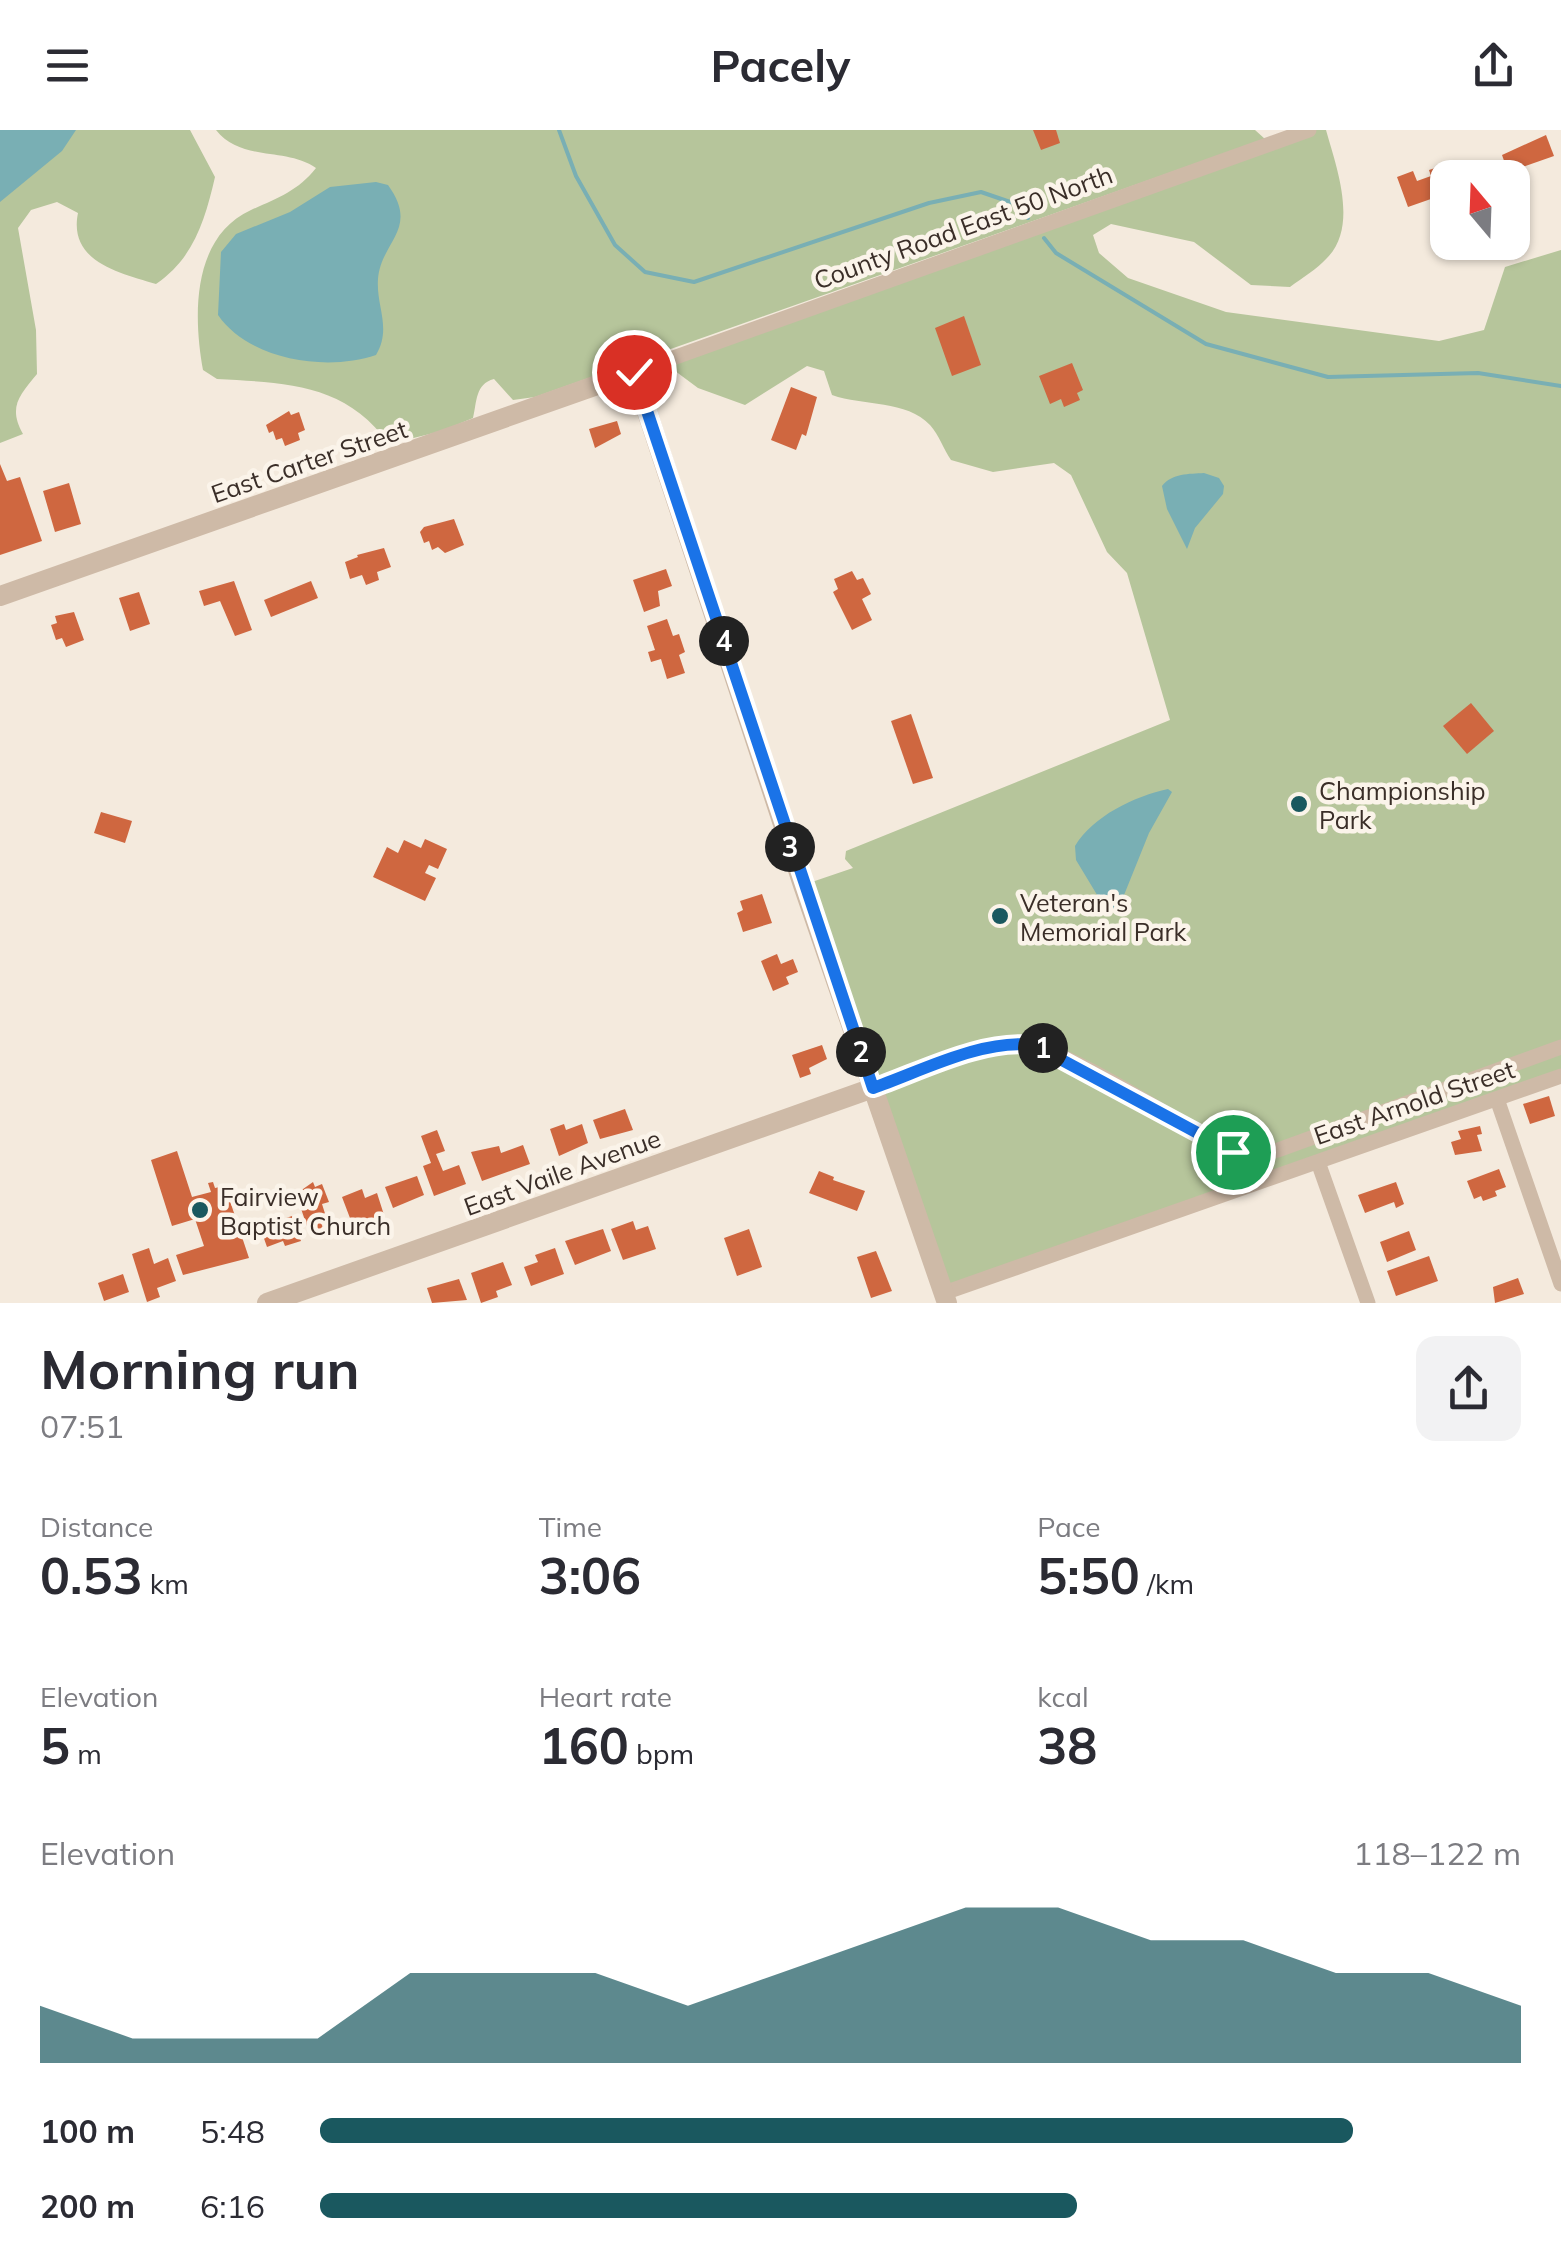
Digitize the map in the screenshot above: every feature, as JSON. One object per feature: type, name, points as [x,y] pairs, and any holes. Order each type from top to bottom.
[{"type":"street","name":"County Road East 50 North","points":[[634,372],[1309,130]]},
{"type":"street","name":"East Carter Street","points":[[0,596],[634,372]]},
{"type":"street","points":[[634,372],[946,1298]]},
{"type":"street","points":[[873,1088],[983,1050],[1015,1043],[1034,1045],[1225,1149],[1253,1154],[1304,1142],[1561,1047]]},
{"type":"street","name":"East Arnold Street","points":[[946,1298],[1561,1076]]},
{"type":"street","name":"East Vaile Avenue","points":[[267,1303],[873,1088]]},
{"type":"street","points":[[1497,1099],[1561,1284]]},
{"type":"street","points":[[1318,1162],[1368,1303]]},
{"type":"green space","points":[[0,130],[190,130],[215,177],[189,250],[156,284],[113,270],[89,254],[77,230],[78,213],[57,202],[31,210],[18,228],[36,330],[37,374],[16,409],[23,434],[0,443]]},
{"type":"green space","points":[[216,130],[1255,130],[1265,139],[535,397],[513,400],[494,379],[488,381],[480,389],[473,418],[442,431],[389,444],[372,424],[334,398],[291,385],[217,379],[203,370],[198,302],[207,258],[217,239],[232,222],[294,188],[316,168],[291,158],[251,151],[226,140]]},
{"type":"green space","name":"Championship Park","points":[[1309,130],[1326,130],[1342,195],[1342,230],[1327,258],[1290,287],[1251,285],[1194,242],[1111,224],[1093,235],[1099,253],[1128,278],[1226,312],[1439,341],[1484,330],[1505,267],[1561,250],[1561,1077],[944,1293],[803,885],[853,868],[845,859],[846,851],[1170,720],[1127,573],[1107,552],[1071,475],[1054,463],[993,472],[951,460],[933,429],[920,417],[897,407],[832,395],[824,371],[807,366],[745,405],[698,388],[663,362]]},
{"type":"water","points":[[0,130],[76,130],[62,151],[0,202]]},
{"type":"water","points":[[376,182],[388,185],[397,200],[400,224],[378,279],[383,336],[376,355],[335,362],[290,358],[249,343],[218,315],[221,252],[236,234],[290,212],[330,187]]},
{"type":"water","points":[[1204,473],[1219,478],[1223,494],[1195,528],[1187,549],[1167,509],[1162,486],[1176,476]]},
{"type":"water","points":[[1168,789],[1172,792],[1149,833],[1120,905],[1108,913],[1076,860],[1075,846],[1092,825],[1116,809]]},
{"type":"building","points":[[1033,130],[1056,130],[1060,143],[1041,150]]},
{"type":"building","points":[[1546,135],[1554,156],[1530,164],[1530,160],[1504,160],[1502,155]]},
{"type":"building","points":[[1413,171],[1417,181],[1430,176],[1430,199],[1408,207],[1397,177]]},
{"type":"building","points":[[964,316],[981,365],[952,376],[935,328]]},
{"type":"building","points":[[1072,363],[1083,390],[1077,393],[1080,400],[1064,407],[1061,399],[1050,404],[1039,376]]},
{"type":"building","points":[[791,387],[817,397],[806,436],[802,434],[796,450],[771,440]]},
{"type":"building","points":[[289,411],[291,415],[299,412],[305,430],[298,433],[300,440],[285,446],[282,438],[276,440],[273,431],[269,433],[266,425]]},
{"type":"building","points":[[617,421],[621,434],[595,448],[589,429]]},
{"type":"building","points":[[0,464],[7,481],[20,477],[42,541],[0,555]]},
{"type":"building","points":[[69,483],[81,524],[55,532],[43,491]]},
{"type":"building","points":[[454,519],[464,545],[445,553],[438,547],[432,550],[429,541],[424,543],[420,532],[424,527]]},
{"type":"building","points":[[384,548],[391,567],[377,572],[379,580],[366,585],[362,575],[350,579],[345,562]]},
{"type":"building","points":[[666,569],[672,586],[658,591],[660,606],[644,612],[633,580]]},
{"type":"building","points":[[852,571],[857,580],[863,578],[871,594],[862,599],[872,620],[852,630],[833,592],[838,589],[834,579]]},
{"type":"building","points":[[234,581],[252,630],[235,636],[220,601],[204,606],[199,591]]},
{"type":"building","points":[[311,581],[318,598],[271,617],[264,600]]},
{"type":"building","points":[[139,592],[150,624],[130,631],[119,598]]},
{"type":"building","points":[[74,612],[84,640],[66,647],[62,638],[56,640],[51,625],[57,623],[55,616]]},
{"type":"building","points":[[667,619],[673,636],[679,634],[685,652],[679,655],[685,673],[667,679],[661,659],[651,662],[648,652],[655,650],[647,626]]},
{"type":"building","points":[[1471,703],[1494,731],[1467,754],[1443,726]]},
{"type":"building","points":[[911,714],[933,778],[913,784],[891,721]]},
{"type":"building","points":[[101,812],[132,821],[125,843],[94,833]]},
{"type":"building","points":[[425,839],[447,849],[438,869],[429,865],[425,873],[436,878],[425,901],[373,877],[387,847],[398,853],[404,840],[421,848]]},
{"type":"building","points":[[762,894],[772,923],[743,932],[737,913],[743,910],[740,901]]},
{"type":"building","points":[[777,954],[781,964],[793,959],[798,972],[786,977],[789,984],[773,991],[761,961]]},
{"type":"building","points":[[822,1045],[827,1059],[809,1068],[811,1074],[800,1078],[792,1055]]},
{"type":"building","points":[[1549,1096],[1555,1116],[1530,1124],[1523,1104]]},
{"type":"building","points":[[625,1109],[633,1130],[600,1139],[593,1120]]},
{"type":"building","points":[[564,1124],[566,1130],[582,1124],[588,1143],[559,1156],[550,1129]]},
{"type":"building","points":[[1480,1126],[1482,1134],[1477,1135],[1482,1151],[1455,1155],[1451,1142],[1461,1139],[1458,1131]]},
{"type":"building","points":[[437,1130],[445,1151],[436,1154],[443,1171],[459,1165],[466,1184],[434,1196],[423,1166],[431,1163],[421,1136]]},
{"type":"building","points":[[523,1145],[530,1164],[482,1181],[471,1152],[499,1146],[501,1153]]},
{"type":"building","name":"Fairview Baptist Church","points":[[177,1151],[192,1197],[211,1192],[208,1183],[213,1182],[215,1188],[234,1184],[239,1198],[230,1201],[249,1258],[183,1275],[176,1255],[204,1246],[195,1219],[172,1226],[151,1160]]},
{"type":"building","points":[[1499,1169],[1506,1187],[1495,1191],[1497,1196],[1483,1201],[1481,1196],[1474,1199],[1467,1181]]},
{"type":"building","points":[[819,1171],[865,1191],[857,1211],[809,1193]]},
{"type":"building","points":[[417,1176],[424,1195],[393,1208],[385,1187]]},
{"type":"building","points":[[313,1182],[315,1187],[322,1184],[329,1202],[322,1204],[328,1223],[322,1225],[323,1230],[310,1235],[296,1194]]},
{"type":"building","points":[[1396,1182],[1404,1204],[1396,1208],[1394,1202],[1365,1213],[1358,1195]]},
{"type":"building","points":[[362,1189],[365,1198],[377,1193],[384,1215],[369,1224],[368,1220],[353,1226],[342,1197]]},
{"type":"building","points":[[292,1216],[301,1241],[285,1246],[283,1241],[267,1247],[260,1227]]},
{"type":"building","points":[[633,1221],[636,1230],[648,1226],[656,1249],[623,1260],[611,1229]]},
{"type":"building","points":[[603,1229],[611,1251],[575,1265],[565,1241]]},
{"type":"building","points":[[749,1229],[762,1267],[737,1276],[724,1238]]},
{"type":"building","points":[[1409,1231],[1416,1250],[1387,1262],[1380,1242]]},
{"type":"building","points":[[149,1248],[154,1264],[168,1258],[176,1281],[157,1288],[160,1297],[147,1302],[132,1254]]},
{"type":"building","points":[[555,1248],[564,1274],[531,1286],[524,1267],[538,1262],[535,1255]]},
{"type":"building","points":[[876,1251],[892,1291],[871,1298],[857,1257]]},
{"type":"building","points":[[1429,1256],[1438,1281],[1396,1296],[1387,1271]]},
{"type":"building","points":[[503,1262],[512,1285],[496,1291],[498,1297],[481,1303],[471,1273]]},
{"type":"building","points":[[123,1274],[129,1292],[104,1301],[98,1283]]},
{"type":"building","points":[[1518,1278],[1524,1294],[1495,1303],[1493,1287]]},
{"type":"building","points":[[459,1279],[467,1300],[432,1303],[427,1288]]},
{"type":"waterway","points":[[559,130],[576,176],[615,245],[645,272],[694,282],[929,203],[981,192],[1016,204],[1028,218]]},
{"type":"waterway","points":[[1044,238],[1056,253],[1206,344],[1328,377],[1478,373],[1561,386]]},
{"type":"place","name":"Championship Park","points":[[1299,804]]},
{"type":"place","name":"Veteran's Memorial Park","points":[[1000,916]]},
{"type":"place","name":"Fairview Baptist Church","points":[[200,1210]]},
{"type":"route","points":[[634,372],[664,452],[802,885],[873,1088],[983,1050],[1015,1043],[1034,1045],[1233,1152]]}]
